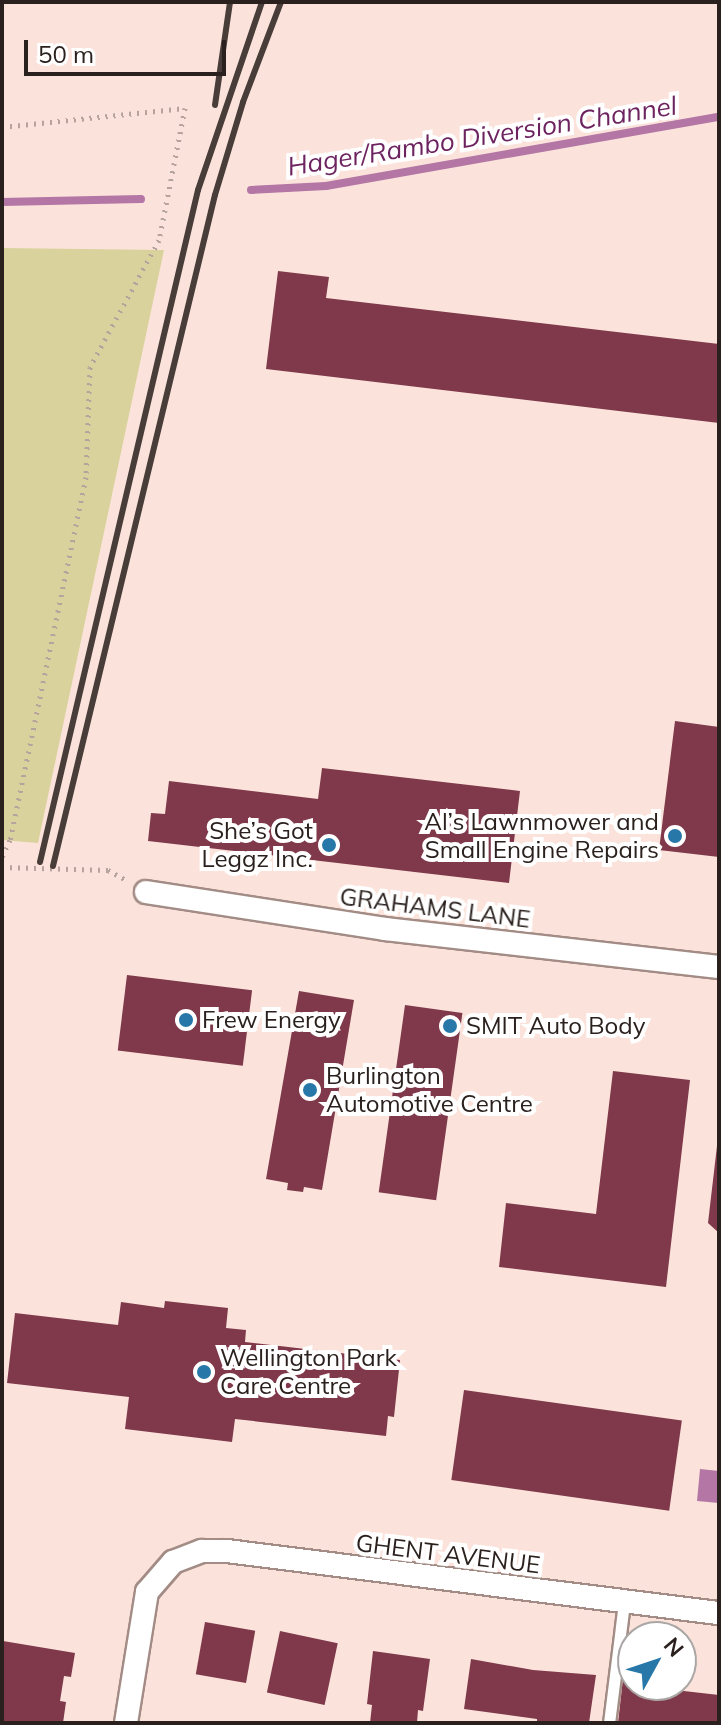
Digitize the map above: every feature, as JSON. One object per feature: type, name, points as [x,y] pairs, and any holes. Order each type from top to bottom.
[{"type":"street","name":"GRAHAMS LANE","points":[[146,892],[385,929],[719,967]]},
{"type":"street","name":"GHENT AVENUE","points":[[126,1723],[147,1592],[173,1562],[202,1551],[227,1551],[719,1613]]},
{"type":"lane","points":[[609,1723],[624,1603]]},
{"type":"path","points":[[2,127],[185,108],[159,240],[90,367],[86,477],[10,840],[2,857]]},
{"type":"path","points":[[2,867],[108,870],[146,892]]},
{"type":"shaded area","points":[[2,248],[164,250],[38,843],[2,840]]},
{"type":"shaded area","points":[[700,1469],[719,1471],[719,1503],[697,1501]]},
{"type":"building","points":[[278,271],[329,277],[326,298],[719,344],[719,423],[266,369]]},
{"type":"building","points":[[675,721],[719,727],[719,857],[659,850]]},
{"type":"building","points":[[322,768],[520,791],[509,883],[148,841],[151,813],[165,814],[169,781],[318,799]]},
{"type":"building","name":"Frew Energy","points":[[127,975],[252,990],[243,1066],[118,1050]]},
{"type":"building","name":"Burlington Automotive Centre","points":[[299,991],[354,1000],[322,1190],[304,1187],[303,1192],[287,1190],[288,1183],[266,1179]]},
{"type":"building","points":[[405,1005],[462,1013],[436,1200],[379,1192]]},
{"type":"building","points":[[613,1071],[690,1080],[666,1287],[499,1267],[506,1203],[596,1214]]},
{"type":"building","points":[[719,1146],[719,1233],[708,1223]]},
{"type":"building","name":"Wellington Park Care Centre","points":[[165,1301],[228,1308],[226,1328],[246,1330],[245,1342],[400,1360],[394,1417],[388,1416],[386,1436],[235,1419],[232,1442],[125,1429],[129,1397],[7,1383],[15,1313],[118,1325],[121,1302],[164,1308]]},
{"type":"building","points":[[464,1390],[682,1421],[669,1511],[451,1480]]},
{"type":"building","points":[[205,1622],[255,1631],[246,1683],[196,1674]]},
{"type":"building","points":[[280,1631],[338,1643],[325,1705],[267,1693]]},
{"type":"building","points":[[3,1641],[75,1653],[71,1677],[64,1676],[60,1701],[66,1702],[63,1723],[2,1723]]},
{"type":"building","points":[[373,1651],[430,1659],[423,1711],[418,1710],[417,1723],[370,1723],[372,1705],[367,1704]]},
{"type":"building","points":[[471,1659],[533,1670],[596,1675],[589,1723],[537,1723],[537,1719],[464,1709]]},
{"type":"building","points":[[697,1692],[719,1695],[719,1723],[618,1723],[620,1701],[697,1701]]},
{"type":"waterway","name":"Hager/Rambo Diversion Channel","points":[[251,190],[326,186],[719,117]]},
{"type":"waterway","name":"Hager/Rambo Diversion Channel","points":[[2,202],[141,199]]},
{"type":"railway","points":[[215,105],[230,2]]},
{"type":"railway","points":[[40,862],[198,190],[262,2]]},
{"type":"railway","points":[[53,866],[215,195],[243,102],[281,2]]},
{"type":"place","name":"Al’s Lawnmower and Small Engine Repairs","points":[[675,836]]},
{"type":"place","name":"She’s Got Leggz Inc.","points":[[329,845]]},
{"type":"place","name":"Frew Energy","points":[[186,1020]]},
{"type":"place","name":"SMIT Auto Body","points":[[450,1026]]},
{"type":"place","name":"Burlington Automotive Centre","points":[[310,1090]]},
{"type":"place","name":"Wellington Park Care Centre","points":[[204,1372]]}]
